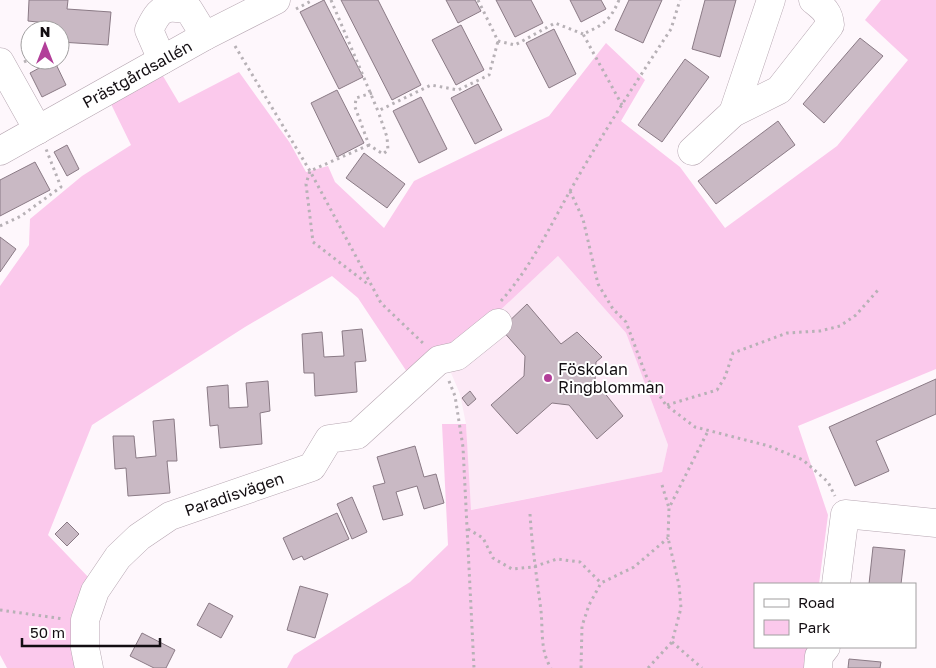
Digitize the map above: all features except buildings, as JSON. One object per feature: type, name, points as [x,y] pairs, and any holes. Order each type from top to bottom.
[{"type":"street","name":"Prästgårdsallén","points":[[0,151],[162,60],[276,0]]},
{"type":"street","points":[[733,113],[771,0]]},
{"type":"street","points":[[692,151],[733,113],[779,90],[830,25],[830,16],[826,10],[813,0]]},
{"type":"street","points":[[162,60],[149,30],[157,14],[171,6],[190,10],[215,32]]},
{"type":"street","points":[[0,62],[38,130]]},
{"type":"street","points":[[440,360],[457,356],[498,314]]},
{"type":"street","name":"Paradisvägen","points":[[89,668],[85,648],[86,620],[95,591],[118,557],[139,537],[170,516],[312,466],[329,439],[357,435],[440,360]]},
{"type":"street","points":[[836,583],[845,514],[936,523]]},
{"type":"street","points":[[818,668],[820,656],[825,648]]},
{"type":"path","points":[[331,0],[372,93],[387,137],[388,150],[383,154],[369,146],[355,107],[356,98],[372,93]]},
{"type":"path","points":[[378,111],[431,86],[458,90],[489,75],[498,41],[478,0]]},
{"type":"path","points":[[584,34],[603,25],[614,12],[619,0]]},
{"type":"path","points":[[498,314],[521,279],[570,191],[622,105],[671,29],[680,0]]},
{"type":"path","points":[[498,41],[515,45],[555,23],[584,34],[622,105]]},
{"type":"path","points":[[215,32],[231,40],[310,171],[381,303],[440,360],[455,396],[459,416],[467,529],[474,668]]},
{"type":"path","points":[[0,226],[21,216],[61,188],[38,130]]},
{"type":"path","points":[[310,171],[340,160],[369,146]]},
{"type":"path","points":[[310,171],[306,184],[313,242],[371,287]]},
{"type":"path","points":[[570,191],[582,219],[598,284],[613,309],[626,322],[647,378],[666,405],[695,427],[769,446],[803,460],[828,482],[845,514]]},
{"type":"path","points":[[666,405],[717,390],[725,377],[733,353],[787,333],[820,331],[840,326],[856,315],[878,290]]},
{"type":"path","points":[[669,508],[708,431]]},
{"type":"path","points":[[648,668],[672,642],[681,608],[679,585],[668,538],[669,508],[662,485]]},
{"type":"path","points":[[530,514],[533,567],[541,613],[541,633],[547,662],[551,668]]},
{"type":"path","points":[[467,529],[483,538],[492,558],[512,569],[533,567],[557,559],[580,562],[601,583]]},
{"type":"path","points":[[581,668],[582,626],[589,605],[601,583],[634,567],[668,538]]},
{"type":"path","points":[[0,610],[49,618],[86,620]]},
{"type":"path","points":[[672,642],[702,668]]},
{"type":"shaded area","name":"Föskolan Ringblomman","points":[[558,256],[626,333],[668,445],[662,472],[470,510],[466,424],[460,394],[446,361]]},
{"type":"green space","points":[[881,0],[936,0],[936,369],[798,426],[828,515],[819,583],[754,583],[754,648],[811,648],[808,668],[287,668],[294,655],[410,582],[448,545],[442,424],[466,424],[471,510],[662,472],[668,445],[626,333],[558,256],[446,361],[409,375],[358,298],[332,276],[245,327],[92,425],[48,535],[91,580],[82,668],[7,668],[0,655],[0,286],[29,245],[30,219],[82,176],[131,145],[111,104],[163,76],[179,103],[239,72],[290,143],[306,172],[328,166],[335,182],[384,228],[414,181],[549,116],[606,43],[645,80],[621,121],[680,167],[725,228],[837,146],[908,60],[865,20]]},
{"type":"place","name":"Föskolan Ringblomman","points":[[548,378]]}]
